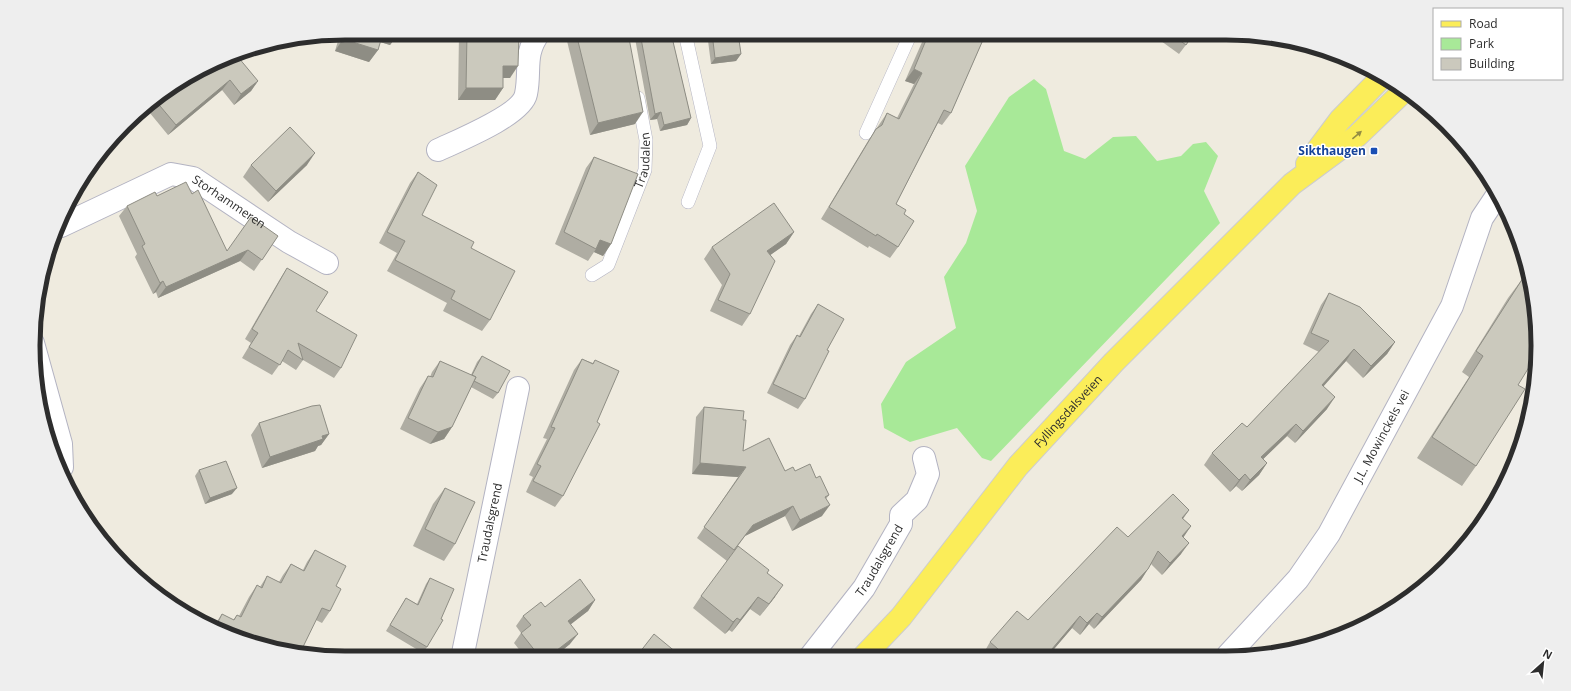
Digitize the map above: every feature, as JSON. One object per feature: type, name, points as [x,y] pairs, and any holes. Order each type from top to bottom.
[{"type":"main road","name":"Fyllingsdalsveien","points":[[869,651],[901,617],[987,504],[1046,433],[1114,362],[1292,184],[1340,120],[1378,81]]},
{"type":"main road","name":"Fyllingsdalsveien","points":[[1292,184],[1357,136],[1400,95]]},
{"type":"street","points":[[438,150],[508,115],[521,106],[526,95],[527,58],[534,40]]},
{"type":"street","name":"Storhammeren","points":[[65,224],[171,174],[192,178],[289,242],[327,263]]},
{"type":"street","name":"J.L. Mowinckels vei","points":[[1232,651],[1298,579],[1329,534],[1452,306],[1482,218],[1494,200]]},
{"type":"street","points":[[42,376],[61,444],[62,458]]},
{"type":"street","name":"Traudalsgrend","points":[[463,651],[518,388]]},
{"type":"street","name":"Traudalsgrend","points":[[815,651],[864,588],[901,524],[901,515],[917,500],[928,474],[924,458]]},
{"type":"lane","points":[[687,40],[710,146],[688,202]]},
{"type":"lane","points":[[866,133],[908,40]]},
{"type":"lane","name":"Traudalen","points":[[592,275],[608,265],[645,170],[646,140],[636,88]]},
{"type":"green space","points":[[1034,79],[1046,89],[1064,151],[1085,159],[1113,137],[1136,136],[1157,161],[1181,156],[1193,144],[1206,142],[1218,156],[1204,191],[1220,223],[991,461],[982,458],[957,428],[910,442],[884,428],[881,404],[906,362],[956,328],[944,277],[966,243],[977,211],[965,166],[1009,97]]},
{"type":"building","points":[[346,40],[381,40],[378,50]]},
{"type":"building","points":[[467,40],[519,40],[518,66],[503,66],[503,88],[466,88]]},
{"type":"building","points":[[578,40],[629,40],[643,112],[598,123]]},
{"type":"building","points":[[641,40],[673,40],[691,118],[664,125],[661,112],[655,114]]},
{"type":"building","points":[[713,40],[739,40],[741,54],[715,58]]},
{"type":"building","points":[[926,40],[983,40],[951,113],[944,110],[896,204],[906,210],[904,214],[914,221],[898,247],[877,234],[876,236],[829,207],[876,129],[882,125],[887,113],[899,119],[922,73],[914,69]]},
{"type":"building","points":[[1179,40],[1189,40],[1186,45]]},
{"type":"building","points":[[240,59],[258,81],[241,94],[230,80],[176,125],[159,104],[193,81]]},
{"type":"building","points":[[290,127],[315,153],[276,191],[251,165]]},
{"type":"building","points":[[594,157],[638,174],[611,244],[600,240],[596,249],[564,232]]},
{"type":"building","points":[[418,172],[437,185],[422,215],[474,242],[471,248],[515,271],[490,320],[451,299],[455,291],[395,260],[405,241],[387,232]]},
{"type":"building","points":[[186,182],[192,194],[198,190],[227,251],[251,217],[278,236],[262,260],[248,250],[166,287],[163,281],[160,283],[142,246],[145,244],[127,206],[155,192],[157,196]]},
{"type":"building","points":[[774,203],[794,232],[767,251],[775,261],[750,314],[718,300],[730,274],[712,247]]},
{"type":"building","points":[[287,268],[328,292],[316,311],[357,335],[341,368],[298,343],[303,360],[288,350],[280,365],[249,347],[258,333],[252,329]]},
{"type":"building","points":[[1523,278],[1528,306],[1531,346],[1530,366],[1518,385],[1525,389],[1476,466],[1432,437],[1483,356],[1476,351]]},
{"type":"building","points":[[1329,293],[1360,307],[1395,342],[1371,366],[1354,349],[1322,385],[1335,397],[1303,431],[1296,424],[1261,457],[1267,463],[1250,480],[1245,474],[1239,480],[1212,453],[1242,423],[1247,427],[1329,341],[1311,333]]},
{"type":"building","points":[[818,304],[844,319],[827,350],[829,351],[805,399],[773,384],[797,335],[800,337]]},
{"type":"building","points":[[482,356],[510,371],[498,393],[474,381],[476,377],[472,375]]},
{"type":"building","points":[[582,359],[593,364],[595,360],[619,371],[597,422],[600,424],[563,496],[533,481],[541,466],[537,464],[555,428],[551,427]]},
{"type":"building","points":[[440,361],[476,377],[452,427],[438,432],[408,418],[428,376],[433,377]]},
{"type":"building","points":[[320,405],[329,434],[322,436],[323,439],[270,457],[259,423],[312,406]]},
{"type":"building","points":[[704,407],[744,411],[743,420],[746,420],[743,451],[769,438],[785,471],[793,467],[795,471],[810,464],[816,478],[820,476],[829,495],[825,497],[830,505],[800,520],[793,506],[753,525],[734,550],[704,527],[746,467],[700,463]]},
{"type":"building","points":[[226,461],[237,488],[210,498],[199,470]]},
{"type":"building","points":[[445,488],[475,502],[455,544],[425,529]]},
{"type":"building","points":[[1173,494],[1189,510],[1182,518],[1191,526],[1182,536],[1189,543],[1170,563],[1158,551],[1148,569],[1102,617],[1097,613],[1087,623],[1080,616],[1050,651],[1000,651],[990,642],[1017,611],[1028,620],[1117,527],[1128,537]]},
{"type":"building","points":[[738,546],[769,570],[767,573],[783,585],[769,604],[758,597],[740,620],[737,618],[733,622],[701,596]]},
{"type":"building","points":[[315,550],[346,566],[336,586],[341,589],[330,611],[322,608],[303,648],[266,641],[218,623],[222,614],[234,620],[237,615],[241,617],[257,585],[262,588],[267,576],[281,583],[291,564],[304,571]]},
{"type":"building","points":[[430,578],[454,589],[441,619],[443,620],[427,647],[390,625],[406,598],[418,605]]},
{"type":"building","points":[[580,579],[595,600],[568,621],[578,634],[556,651],[535,651],[521,633],[531,625],[523,616],[541,602],[545,607]]},
{"type":"building","points":[[654,634],[675,651],[641,651]]},
{"type":"place","name":"Sikthaugen","points":[[1374,151]]}]
